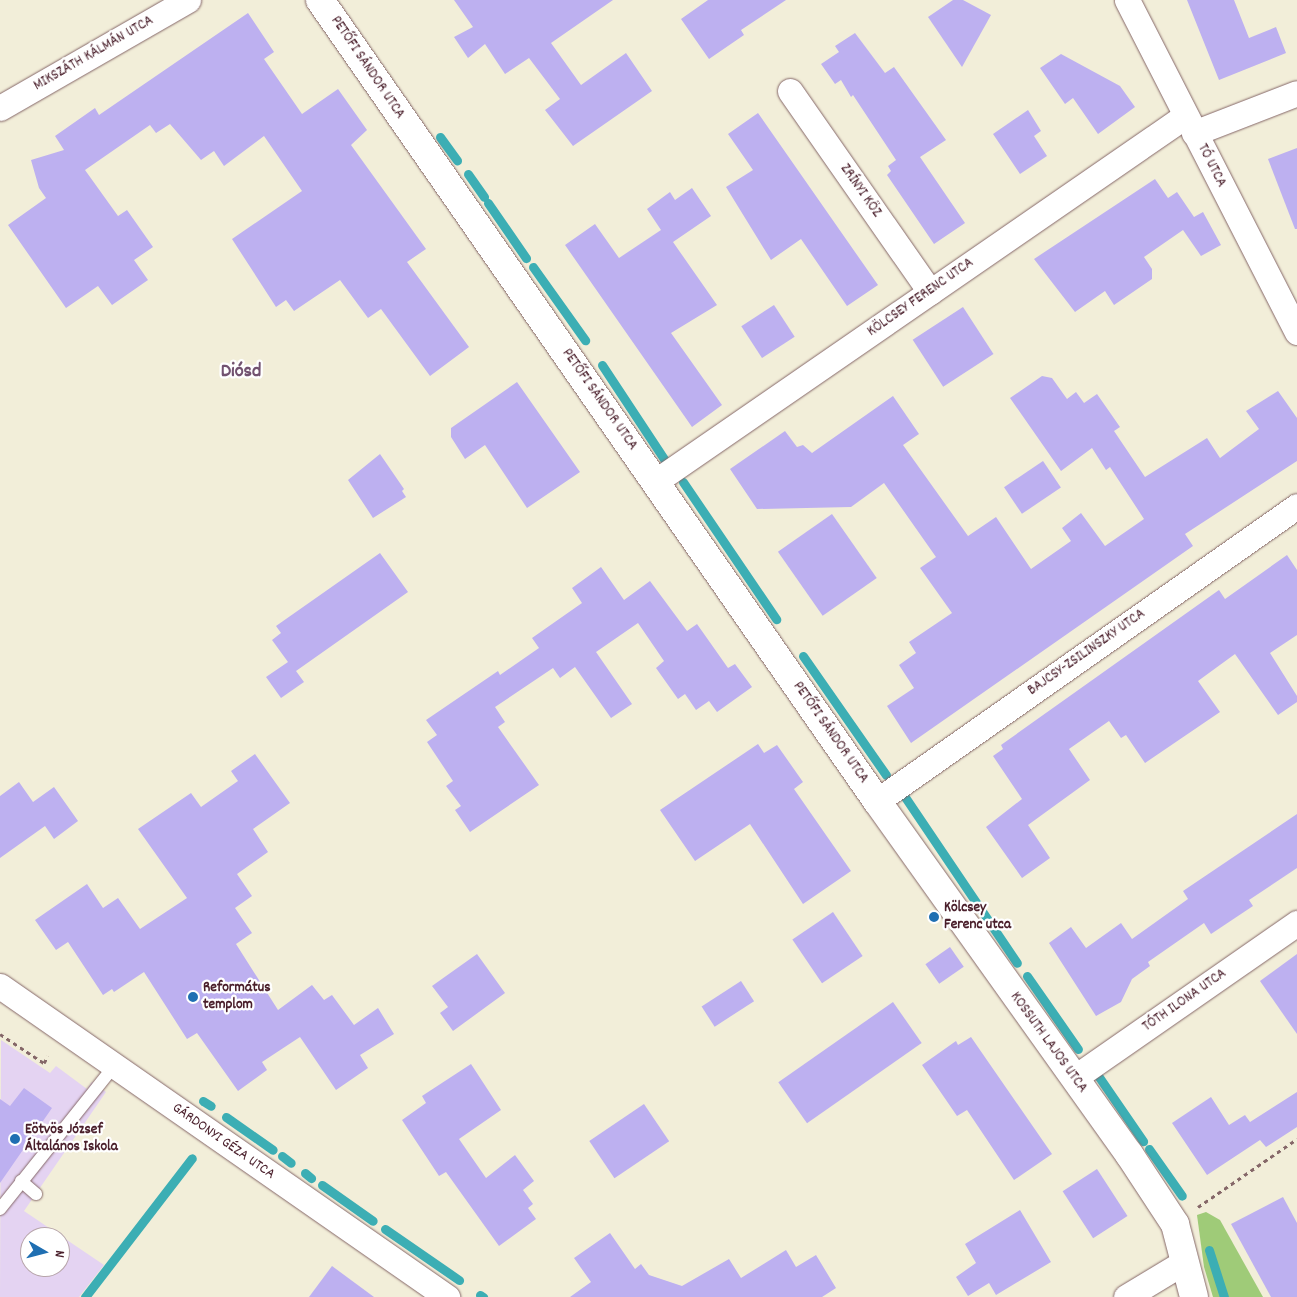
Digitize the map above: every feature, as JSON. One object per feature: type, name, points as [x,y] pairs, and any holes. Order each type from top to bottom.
[{"type":"street","name":"MIKSZÁTH KÁLMÁN UTCA","points":[[0,108],[188,0]]},
{"type":"street","name":"PETŐFI SÁNDOR UTCA","points":[[320,0],[877,801]]},
{"type":"street","name":"TÓ UTCA","points":[[1127,0],[1297,332]]},
{"type":"street","name":"ZRÍNYI KÖZ","points":[[790,91],[930,292]]},
{"type":"street","name":"KÖLCSEY FERENC UTCA","points":[[656,481],[930,292],[1190,124],[1297,92]]},
{"type":"street","name":"BAJCSY-ZSILINSZKY UTCA","points":[[877,801],[1297,506]]},
{"type":"street","name":"KOSSUTH LAJOS UTCA","points":[[877,801],[1074,1078],[1175,1224],[1194,1297]]},
{"type":"street","name":"TÓTH ILONA UTCA","points":[[1074,1078],[1297,922]]},
{"type":"street","name":"GÁRDONYI GÉZA UTCA","points":[[0,986],[446,1297]]},
{"type":"street","points":[[1126,1297],[1184,1262]]},
{"type":"lane","points":[[0,1209],[114,1066]]},
{"type":"lane","points":[[21,1181],[36,1194]]},
{"type":"path","points":[[0,1034],[44,1063],[48,1056]]},
{"type":"path","points":[[1175,1224],[1297,1139]]},
{"type":"shaded area","points":[[1,1040],[50,1073],[56,1066],[87,1089],[92,1082],[106,1092],[24,1211],[48,1227],[20,1227],[20,1277],[70,1277],[70,1242],[104,1265],[79,1297],[0,1297]]},
{"type":"green space","points":[[1206,1212],[1220,1220],[1263,1297],[1213,1297],[1204,1267],[1197,1215]]},
{"type":"building","points":[[454,0],[613,0],[551,43],[581,85],[626,53],[652,91],[573,146],[545,110],[560,99],[529,58],[505,74],[485,44],[468,58],[454,37],[473,27]]},
{"type":"building","points":[[708,0],[786,0],[741,30],[744,35],[709,59],[681,19]]},
{"type":"building","points":[[953,0],[963,0],[991,15],[962,67],[928,17]]},
{"type":"building","points":[[1187,0],[1234,0],[1249,38],[1276,27],[1286,53],[1219,80]]},
{"type":"building","points":[[248,13],[274,52],[264,59],[302,114],[338,89],[367,130],[351,145],[426,249],[407,262],[469,347],[430,376],[381,309],[368,318],[340,280],[294,311],[286,300],[276,307],[232,239],[302,191],[264,136],[224,166],[214,151],[201,160],[170,124],[156,133],[150,125],[85,170],[118,216],[127,210],[153,247],[134,260],[148,280],[112,305],[98,286],[66,308],[8,225],[46,198],[39,188],[31,160],[64,150],[55,136],[95,108],[99,115]]},
{"type":"building","points":[[855,33],[885,73],[894,67],[946,140],[920,157],[965,223],[934,244],[887,175],[891,171],[888,166],[896,160],[853,95],[851,97],[841,80],[835,84],[821,64],[839,52],[835,46]]},
{"type":"building","points":[[1061,54],[1120,86],[1135,107],[1098,134],[1073,98],[1065,104],[1040,68]]},
{"type":"building","points":[[1028,110],[1041,131],[1034,136],[1047,156],[1020,174],[993,134]]},
{"type":"building","points":[[758,113],[878,285],[847,306],[801,239],[771,260],[726,187],[753,170],[728,134]]},
{"type":"building","points":[[1297,148],[1297,229],[1295,229],[1268,159]]},
{"type":"building","points":[[1155,179],[1168,198],[1177,192],[1194,217],[1203,212],[1221,245],[1201,256],[1183,230],[1144,257],[1152,269],[1152,279],[1114,305],[1105,291],[1075,312],[1034,259]]},
{"type":"building","points":[[692,188],[711,216],[673,242],[717,305],[671,333],[722,405],[692,427],[565,245],[595,224],[619,258],[661,230],[647,209],[670,192],[675,200]]},
{"type":"building","points":[[774,305],[795,337],[762,358],[741,326]]},
{"type":"building","points":[[963,307],[993,354],[943,387],[913,340]]},
{"type":"building","points":[[1042,376],[1052,378],[1067,399],[1076,392],[1084,403],[1097,394],[1120,427],[1114,431],[1145,477],[1207,438],[1220,458],[1259,429],[1246,411],[1278,391],[1297,418],[1297,461],[1185,534],[1193,546],[911,743],[887,706],[914,688],[899,665],[916,653],[909,642],[952,613],[920,568],[936,557],[884,483],[851,507],[757,509],[730,469],[785,431],[797,447],[803,445],[812,453],[893,396],[919,434],[903,445],[968,536],[996,517],[1031,569],[1071,541],[1062,528],[1081,513],[1105,546],[1144,519],[1110,467],[1106,470],[1092,448],[1061,471],[1010,398]]},
{"type":"building","points":[[517,382],[580,472],[527,508],[485,445],[465,459],[451,437],[451,428]]},
{"type":"building","points":[[380,454],[404,489],[402,491],[406,497],[373,518],[348,480]]},
{"type":"building","points":[[1043,461],[1061,488],[1022,514],[1004,487]]},
{"type":"building","points":[[832,514],[877,578],[823,616],[778,552]]},
{"type":"building","points":[[380,553],[408,592],[296,671],[304,682],[281,698],[266,677],[288,662],[272,640],[281,633],[276,626]]},
{"type":"building","points":[[1287,555],[1297,570],[1297,635],[1270,653],[1297,696],[1297,702],[1278,715],[1235,654],[1198,681],[1220,712],[1145,763],[1126,735],[1121,738],[1109,721],[1069,749],[1090,780],[1028,825],[1050,858],[1022,878],[986,827],[1022,799],[993,756],[1003,749],[1001,745],[1219,590],[1225,599]]},
{"type":"building","points":[[601,567],[624,600],[650,581],[687,631],[697,624],[728,668],[735,664],[752,687],[717,712],[709,701],[696,710],[685,694],[678,699],[656,668],[664,661],[638,623],[596,652],[632,704],[611,718],[575,667],[560,678],[553,668],[495,707],[505,722],[498,727],[539,785],[470,832],[455,810],[461,806],[446,786],[453,781],[427,742],[437,735],[426,720],[498,671],[500,675],[539,648],[532,638],[582,603],[572,588]]},
{"type":"building","points":[[758,744],[764,753],[777,745],[803,782],[794,789],[851,871],[803,904],[750,824],[695,861],[660,810]]},
{"type":"building","points":[[255,754],[290,803],[253,829],[268,852],[237,874],[252,896],[235,908],[252,933],[236,944],[278,1010],[312,985],[324,1000],[332,995],[354,1025],[378,1008],[394,1034],[360,1055],[368,1068],[336,1090],[300,1037],[262,1062],[267,1070],[238,1091],[197,1033],[187,1039],[144,972],[114,992],[112,989],[103,995],[68,942],[56,950],[35,920],[87,884],[103,908],[118,898],[140,929],[187,898],[138,829],[191,793],[201,807],[238,781],[231,771]]},
{"type":"building","points":[[19,782],[33,802],[54,787],[78,821],[54,839],[45,826],[0,858],[0,796]]},
{"type":"building","points":[[1297,814],[1297,868],[1249,900],[1253,906],[1211,934],[1204,923],[1148,962],[1150,966],[1132,979],[1121,1002],[1096,1016],[1049,943],[1071,927],[1086,948],[1121,923],[1132,939],[1188,899],[1183,891]]},
{"type":"building","points":[[833,912],[863,956],[822,983],[792,939]]},
{"type":"building","points":[[950,947],[964,967],[939,984],[925,964]]},
{"type":"building","points":[[477,954],[505,993],[453,1031],[440,1013],[448,1007],[432,986]]},
{"type":"building","points":[[1297,954],[1297,1034],[1260,981]]},
{"type":"building","points":[[741,981],[754,1001],[715,1027],[702,1007]]},
{"type":"building","points":[[893,1002],[922,1043],[807,1123],[778,1082]]},
{"type":"building","points":[[971,1037],[1052,1154],[1014,1180],[967,1110],[957,1116],[922,1065],[956,1041],[958,1045]]},
{"type":"building","points":[[471,1064],[501,1110],[459,1139],[486,1178],[515,1155],[534,1181],[523,1190],[533,1204],[528,1208],[536,1219],[499,1246],[446,1172],[439,1176],[402,1120],[426,1103],[422,1096]]},
{"type":"building","name":"Eötvös József Általános Iskola","points":[[24,1088],[52,1108],[0,1183],[0,1099],[10,1106]]},
{"type":"building","points":[[1297,1092],[1297,1127],[1266,1147],[1260,1140],[1207,1175],[1172,1123],[1211,1097],[1229,1125],[1245,1115],[1250,1122]]},
{"type":"building","points":[[644,1104],[669,1141],[614,1178],[589,1141]]},
{"type":"building","points":[[1097,1169],[1127,1216],[1093,1238],[1063,1191]]},
{"type":"building","points":[[1283,1197],[1297,1223],[1297,1297],[1271,1297],[1231,1224]]},
{"type":"building","points":[[1020,1210],[1051,1262],[996,1295],[989,1283],[968,1296],[956,1277],[976,1263],[965,1244]]},
{"type":"building","points":[[610,1233],[635,1269],[641,1264],[649,1275],[682,1286],[729,1259],[741,1278],[786,1250],[796,1267],[816,1255],[836,1288],[822,1297],[570,1297],[591,1282],[574,1258]]},
{"type":"building","points":[[332,1266],[374,1297],[309,1297]]},
{"type":"waterway","points":[[440,137],[457,160]]},
{"type":"waterway","points":[[468,174],[484,197]]},
{"type":"waterway","points":[[488,203],[526,258]]},
{"type":"waterway","points":[[533,267],[585,340]]},
{"type":"waterway","points":[[602,365],[664,459]]},
{"type":"waterway","points":[[683,482],[776,619]]},
{"type":"waterway","points":[[803,656],[886,775]]},
{"type":"waterway","points":[[905,797],[1017,963]]},
{"type":"waterway","points":[[1027,976],[1078,1049]]},
{"type":"waterway","points":[[1099,1077],[1143,1141]]},
{"type":"waterway","points":[[203,1101],[211,1106]]},
{"type":"waterway","points":[[226,1117],[273,1150]]},
{"type":"waterway","points":[[1149,1149],[1182,1196]]},
{"type":"waterway","points":[[282,1156],[291,1163]]},
{"type":"waterway","points":[[85,1297],[192,1158]]},
{"type":"waterway","points":[[305,1173],[311,1178]]},
{"type":"waterway","points":[[322,1185],[373,1221]]},
{"type":"waterway","points":[[385,1229],[459,1280]]},
{"type":"waterway","points":[[1209,1250],[1224,1297]]},
{"type":"place","name":"Kölcsey Ferenc utca","points":[[934,917]]},
{"type":"place","name":"Református templom","points":[[193,997]]},
{"type":"place","name":"Eötvös József Általános Iskola","points":[[15,1139]]},
{"type":"district","name":"Diósd","points":[[241,372]]}]
